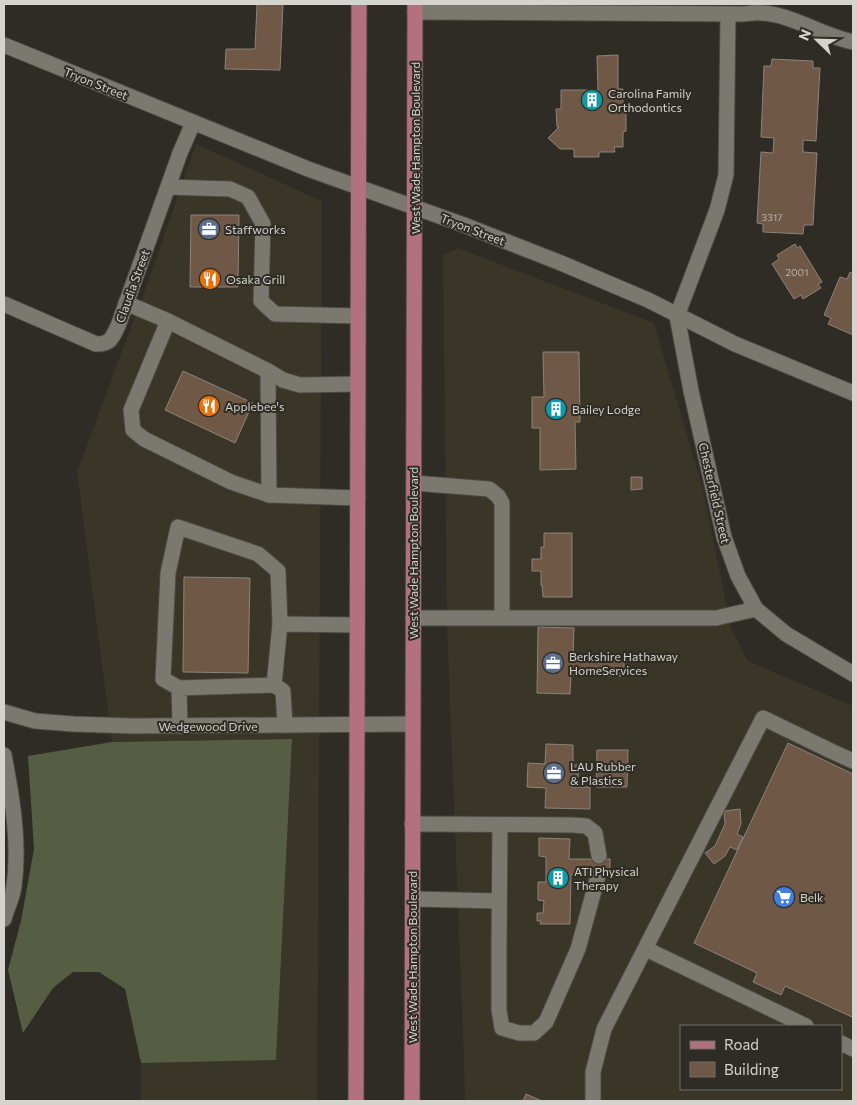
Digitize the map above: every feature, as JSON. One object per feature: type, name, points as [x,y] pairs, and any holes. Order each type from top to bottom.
[{"type":"main road","points":[[356,1101],[359,4]]},
{"type":"main road","name":"West Wade Hampton Boulevard","points":[[412,1101],[415,8]]},
{"type":"street","points":[[415,8],[761,13],[786,18],[827,35],[853,42]]},
{"type":"street","points":[[677,316],[717,210],[726,175],[728,14]]},
{"type":"street","name":"Tryon Street","points":[[4,46],[308,169],[464,225],[560,263],[648,300],[736,344],[853,393]]},
{"type":"street","name":"Claudia Street","points":[[4,304],[96,344],[104,344],[111,339],[118,326],[180,153],[193,123]]},
{"type":"street","points":[[168,187],[230,189],[248,197],[263,224],[261,301],[275,314],[358,316]]},
{"type":"street","points":[[126,303],[168,321],[283,380],[300,385],[358,384]]},
{"type":"street","name":"Chesterfield Street","points":[[677,316],[691,391],[724,538],[738,576],[756,609],[786,634],[853,674]]},
{"type":"street","points":[[168,321],[131,410],[133,430],[144,439],[231,482],[269,495],[358,498]]},
{"type":"street","points":[[268,371],[269,495]]},
{"type":"street","points":[[414,483],[489,489],[498,496],[502,503],[502,618]]},
{"type":"street","points":[[274,685],[280,624],[278,571],[258,554],[178,527],[168,573],[163,679],[179,688],[274,685],[283,692],[285,725]]},
{"type":"street","points":[[413,618],[716,618],[756,609]]},
{"type":"street","points":[[280,624],[357,625]]},
{"type":"street","points":[[179,688],[180,726]]},
{"type":"street","name":"Wedgewood Drive","points":[[4,712],[35,721],[133,726],[413,724]]},
{"type":"street","points":[[593,1101],[594,1072],[604,1029],[763,718],[853,761]]},
{"type":"street","points":[[4,755],[12,800],[16,865],[14,888],[4,919]]},
{"type":"street","points":[[412,824],[586,826],[595,832],[599,856]]},
{"type":"street","points":[[500,825],[499,1010],[502,1028],[519,1034],[534,1033],[546,1022],[578,949],[598,876]]},
{"type":"street","points":[[413,899],[499,901]]},
{"type":"street","points":[[646,949],[804,1025]]},
{"type":"shaded area","points":[[196,144],[322,201],[317,1101],[141,1101],[141,1063],[276,1060],[292,739],[112,742],[77,472],[149,279]]},
{"type":"shaded area","points":[[458,248],[654,323],[703,489],[731,628],[748,661],[853,706],[853,1101],[465,1101],[447,626],[443,255]]},
{"type":"green space","points":[[292,739],[276,1060],[141,1063],[125,989],[99,972],[73,972],[53,988],[23,1033],[8,970],[21,921],[34,849],[28,756],[112,742]]},
{"type":"building","points":[[257,4],[283,4],[280,70],[225,69],[226,49],[255,49]]},
{"type":"building","name":"Carolina Family Orthodontics","points":[[618,55],[618,89],[623,89],[623,111],[626,111],[626,131],[623,132],[623,147],[614,147],[615,152],[599,152],[599,157],[574,157],[574,149],[560,149],[548,138],[559,127],[557,127],[556,109],[561,109],[561,90],[598,90],[597,56]]},
{"type":"building","points":[[772,59],[813,61],[813,68],[820,68],[816,141],[803,140],[803,152],[817,153],[813,225],[804,225],[803,234],[763,232],[763,224],[757,223],[761,152],[773,153],[774,138],[761,137],[764,66],[771,66]]},
{"type":"building","points":[[191,215],[239,215],[238,287],[190,287]]},
{"type":"building","points":[[795,244],[797,248],[800,246],[822,282],[818,284],[821,288],[803,299],[801,295],[794,299],[772,264],[779,259],[777,255]]},
{"type":"building","points":[[850,272],[853,274],[853,335],[828,324],[831,318],[824,315],[840,277],[847,279]]},
{"type":"building","name":"Bailey Lodge","points":[[543,352],[579,352],[580,422],[575,422],[576,469],[540,470],[540,428],[532,428],[532,397],[544,397]]},
{"type":"building","name":"Applebee's","points":[[183,371],[253,403],[235,443],[165,410]]},
{"type":"building","points":[[631,477],[642,477],[642,489],[631,490]]},
{"type":"building","points":[[544,533],[572,533],[572,597],[543,597],[541,571],[532,571],[532,559],[541,559],[541,547],[544,547]]},
{"type":"building","points":[[184,577],[250,578],[248,673],[183,672]]},
{"type":"building","points":[[538,627],[574,628],[573,658],[603,658],[603,655],[609,655],[608,658],[624,658],[624,676],[571,675],[570,694],[537,693]]},
{"type":"building","name":"Belk","points":[[788,743],[853,774],[852,1017],[785,986],[781,995],[753,982],[757,973],[694,943]]},
{"type":"building","points":[[546,744],[573,745],[573,765],[579,765],[578,777],[571,777],[571,787],[590,787],[590,809],[545,808],[546,788],[527,787],[528,763],[545,764]]},
{"type":"building","points":[[597,750],[628,750],[627,787],[596,787]]},
{"type":"building","points":[[740,809],[741,824],[737,834],[743,837],[737,850],[730,847],[725,856],[714,864],[705,853],[715,846],[725,824],[724,811]]},
{"type":"building","name":"ATI Physical Therapy","points":[[539,838],[570,839],[569,859],[610,859],[610,875],[571,874],[570,924],[540,924],[541,921],[537,921],[537,913],[543,913],[544,901],[538,900],[538,882],[546,882],[546,857],[539,856]]},
{"type":"building","points":[[526,1094],[542,1101],[523,1101]]},
{"type":"place","name":"Carolina Family Orthodontics","points":[[592,100]]},
{"type":"place","name":"Staffworks","points":[[209,229]]},
{"type":"place","name":"Osaka Grill","points":[[210,279]]},
{"type":"place","name":"Applebee's","points":[[209,406]]},
{"type":"place","name":"Bailey Lodge","points":[[556,409]]},
{"type":"place","name":"Berkshire Hathaway HomeServices","points":[[553,663]]},
{"type":"place","name":"LAU Rubber & Plastics","points":[[554,773]]},
{"type":"place","name":"ATI Physical Therapy","points":[[558,878]]},
{"type":"place","name":"Belk","points":[[784,897]]}]
